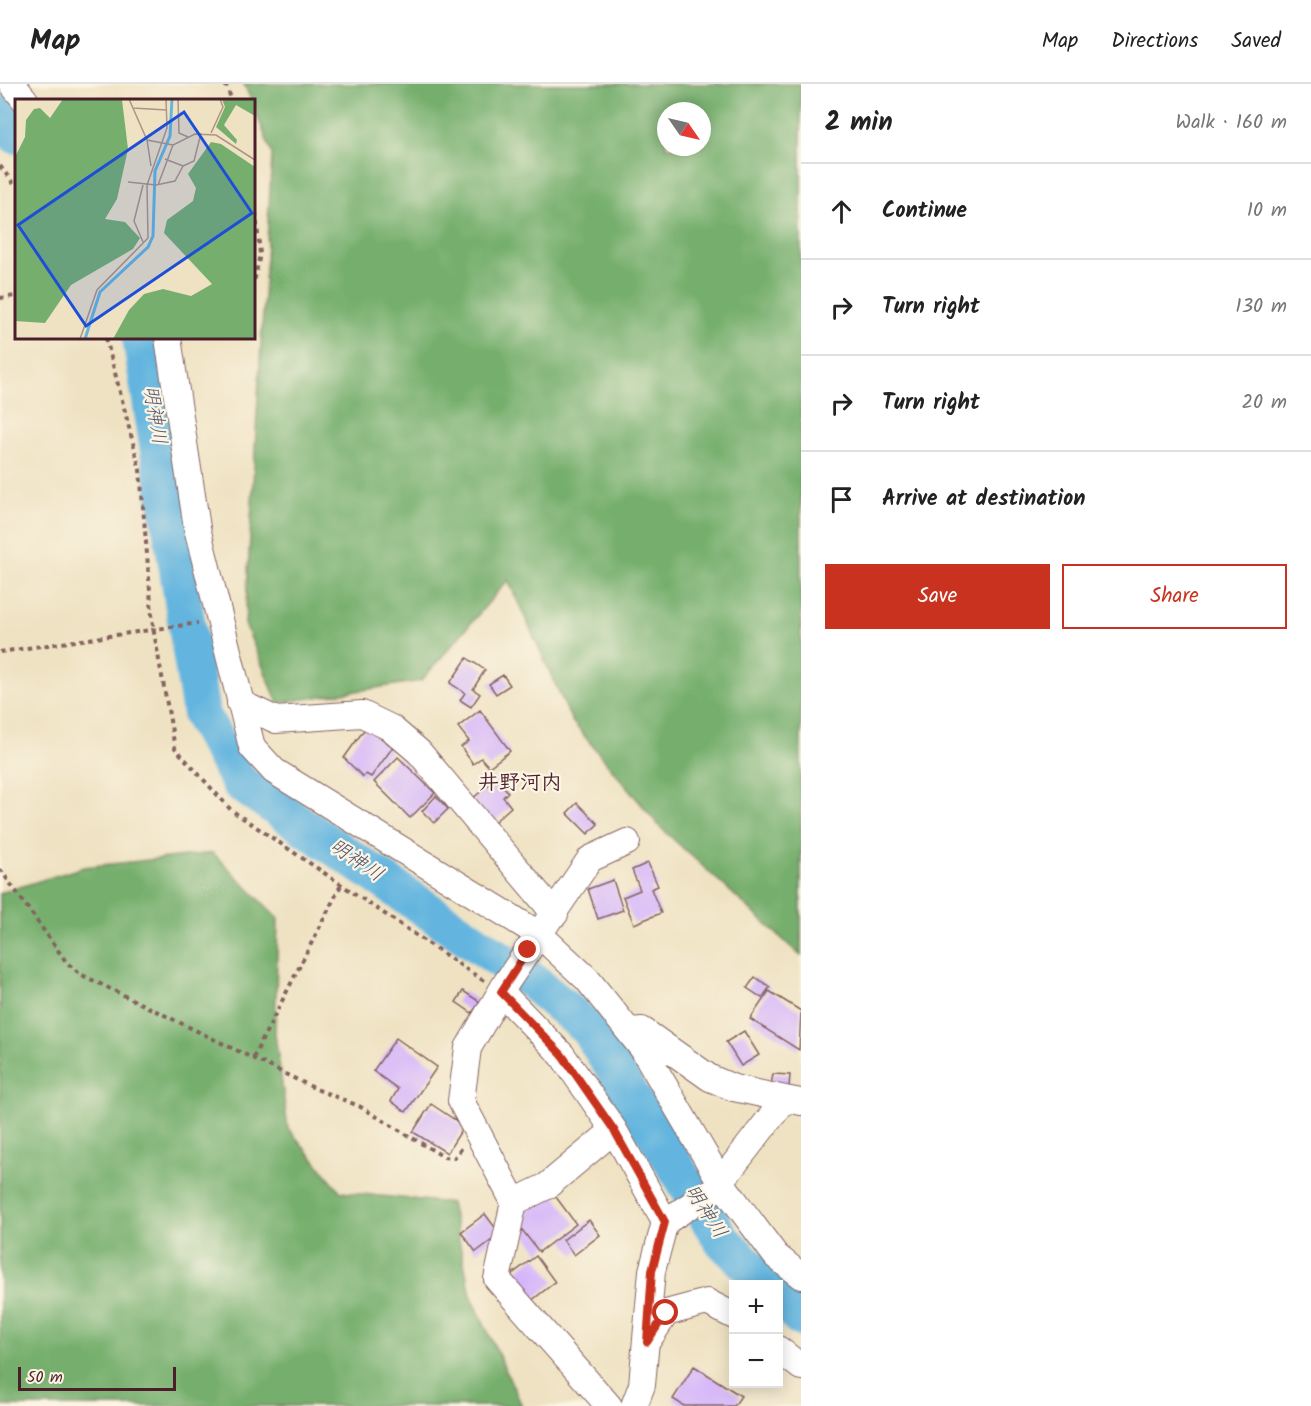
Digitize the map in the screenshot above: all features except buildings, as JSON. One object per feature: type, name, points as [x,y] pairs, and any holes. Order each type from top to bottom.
[{"type":"street","points":[[12,84],[24,99]]},
{"type":"street","points":[[168,339],[196,528],[252,747],[273,771],[587,979],[643,1049],[718,1185],[776,1256],[801,1276]]},
{"type":"street","points":[[240,703],[276,720],[362,714],[392,728],[419,752],[555,914]]},
{"type":"street","points":[[609,1406],[497,1279],[514,1202],[461,1101],[468,1048],[503,987],[591,859],[627,842]]},
{"type":"street","points":[[503,987],[562,1055],[614,1130],[665,1222]]},
{"type":"street","points":[[629,1031],[642,1030],[710,1078],[734,1088],[793,1100],[718,1185],[665,1222],[652,1271],[642,1385],[634,1406]]},
{"type":"street","points":[[514,1202],[547,1186],[614,1130]]},
{"type":"street","points":[[647,1342],[666,1313],[707,1302],[729,1313]]},
{"type":"street","points":[[783,1353],[801,1367]]},
{"type":"path","points":[[225,84],[232,99]]},
{"type":"path","points":[[0,166],[15,186]]},
{"type":"path","points":[[255,205],[260,255],[255,278]]},
{"type":"path","points":[[0,298],[15,296]]},
{"type":"path","points":[[0,652],[197,624]]},
{"type":"path","points":[[0,869],[74,970],[253,1058],[359,1106],[449,1159],[457,1155],[475,1128]]},
{"type":"path","points":[[253,1058],[341,885]]},
{"type":"green space","points":[[244,84],[801,84],[801,956],[661,828],[572,721],[508,580],[421,681],[278,703],[245,624],[272,154],[255,110],[255,99],[251,99]]},
{"type":"green space","points":[[213,853],[278,918],[275,1034],[288,1128],[341,1192],[451,1203],[471,1295],[522,1406],[0,1406],[0,893],[84,867]]},
{"type":"waterway","name":"明神川","points":[[0,114],[15,134]]},
{"type":"waterway","name":"明神川","points":[[141,339],[201,714],[240,783],[532,981],[589,1029],[722,1240],[763,1280]]},
{"type":"waterway","name":"明神川","points":[[783,1301],[801,1318]]},
{"type":"district","name":"井野河内","points":[[520,783]]},
{"type":"route","points":[[528,950],[501,992],[562,1055],[614,1130],[665,1222],[652,1271],[647,1342],[666,1313]]}]
